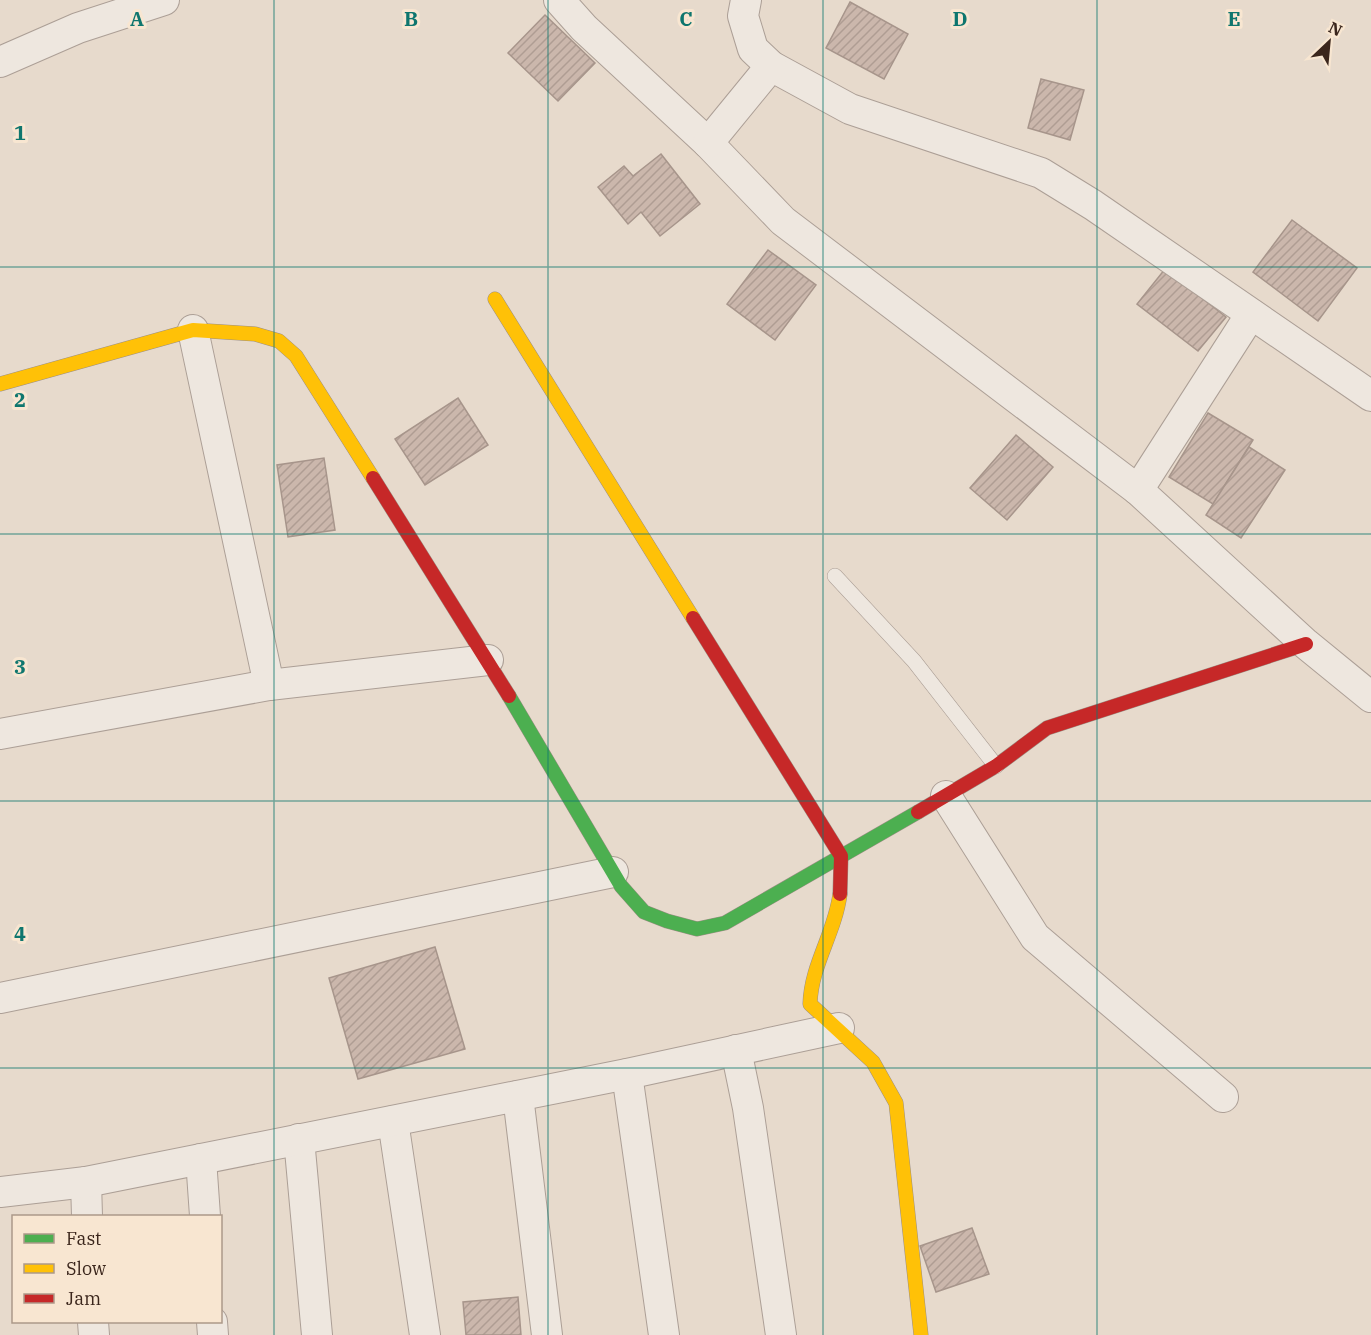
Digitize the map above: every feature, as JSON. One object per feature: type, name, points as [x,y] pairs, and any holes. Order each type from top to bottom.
[{"type":"street","points":[[0,62],[78,28],[164,0]]},
{"type":"street","points":[[559,0],[584,28],[708,142],[783,221],[1138,490],[1306,644],[1371,697]]},
{"type":"street","points":[[746,0],[743,16],[753,49],[771,66],[850,109],[918,134],[1041,173],[1093,205],[1371,396]]},
{"type":"street","points":[[708,142],[771,66]]},
{"type":"street","points":[[495,298],[841,856],[843,888],[828,942],[810,978],[810,1004],[839,1028],[873,1062],[896,1103],[921,1335]]},
{"type":"street","points":[[1138,490],[1251,314]]},
{"type":"street","points":[[0,384],[193,330],[255,334],[279,342],[296,356],[488,660],[621,886],[644,912],[697,929],[725,923],[996,766],[1047,728],[1306,644]]},
{"type":"street","points":[[193,330],[268,685]]},
{"type":"street","points":[[0,734],[268,685],[488,660]]},
{"type":"street","points":[[946,796],[1035,937],[1223,1097]]},
{"type":"street","points":[[0,998],[613,872]]},
{"type":"street","points":[[0,1192],[86,1182],[627,1074],[839,1028]]},
{"type":"street","points":[[736,1050],[748,1108],[781,1335]]},
{"type":"street","points":[[627,1074],[664,1335]]},
{"type":"street","points":[[518,1096],[547,1335]]},
{"type":"street","points":[[393,1121],[425,1335]]},
{"type":"street","points":[[299,1139],[317,1335]]},
{"type":"street","points":[[201,1159],[205,1215]]},
{"type":"street","points":[[86,1182],[87,1215]]},
{"type":"lane","points":[[835,576],[914,661],[996,766]]},
{"type":"building","points":[[850,2],[908,34],[884,79],[826,48]]},
{"type":"building","points":[[545,15],[595,63],[558,101],[508,53]]},
{"type":"building","points":[[1041,79],[1084,90],[1070,140],[1028,128]]},
{"type":"building","points":[[661,154],[700,204],[660,236],[641,212],[628,224],[598,187],[624,166],[633,176]]},
{"type":"building","points":[[1292,220],[1357,268],[1318,321],[1253,272]]},
{"type":"building","points":[[768,250],[816,285],[775,340],[727,304]]},
{"type":"building","points":[[1165,269],[1226,317],[1198,351],[1137,304]]},
{"type":"building","points":[[458,398],[488,445],[425,485],[395,439]]},
{"type":"building","points":[[1208,413],[1253,440],[1213,504],[1169,477]]},
{"type":"building","points":[[1016,435],[1053,467],[1007,520],[970,488]]},
{"type":"building","points":[[1249,447],[1285,470],[1241,538],[1206,515]]},
{"type":"building","points":[[324,458],[335,530],[288,537],[277,465]]},
{"type":"building","points":[[435,947],[465,1049],[358,1079],[329,978]]},
{"type":"building","points":[[972,1228],[989,1274],[936,1292],[920,1246]]},
{"type":"building","points":[[518,1297],[521,1335],[466,1335],[463,1302]]},
{"type":"traffic: fast","points":[[509,696],[621,886],[644,912],[667,921],[697,929],[725,923],[918,812]]},
{"type":"traffic: slow","points":[[495,299],[693,618]]},
{"type":"traffic: slow","points":[[0,384],[193,330],[255,334],[279,341],[296,356],[373,478]]},
{"type":"traffic: slow","points":[[840,894],[814,976],[810,1004],[873,1062],[896,1103],[921,1335]]},
{"type":"traffic: jam","points":[[373,478],[509,696]]},
{"type":"traffic: jam","points":[[693,618],[841,856],[840,894]]},
{"type":"traffic: jam","points":[[918,812],[996,766],[1047,728],[1306,644]]}]
